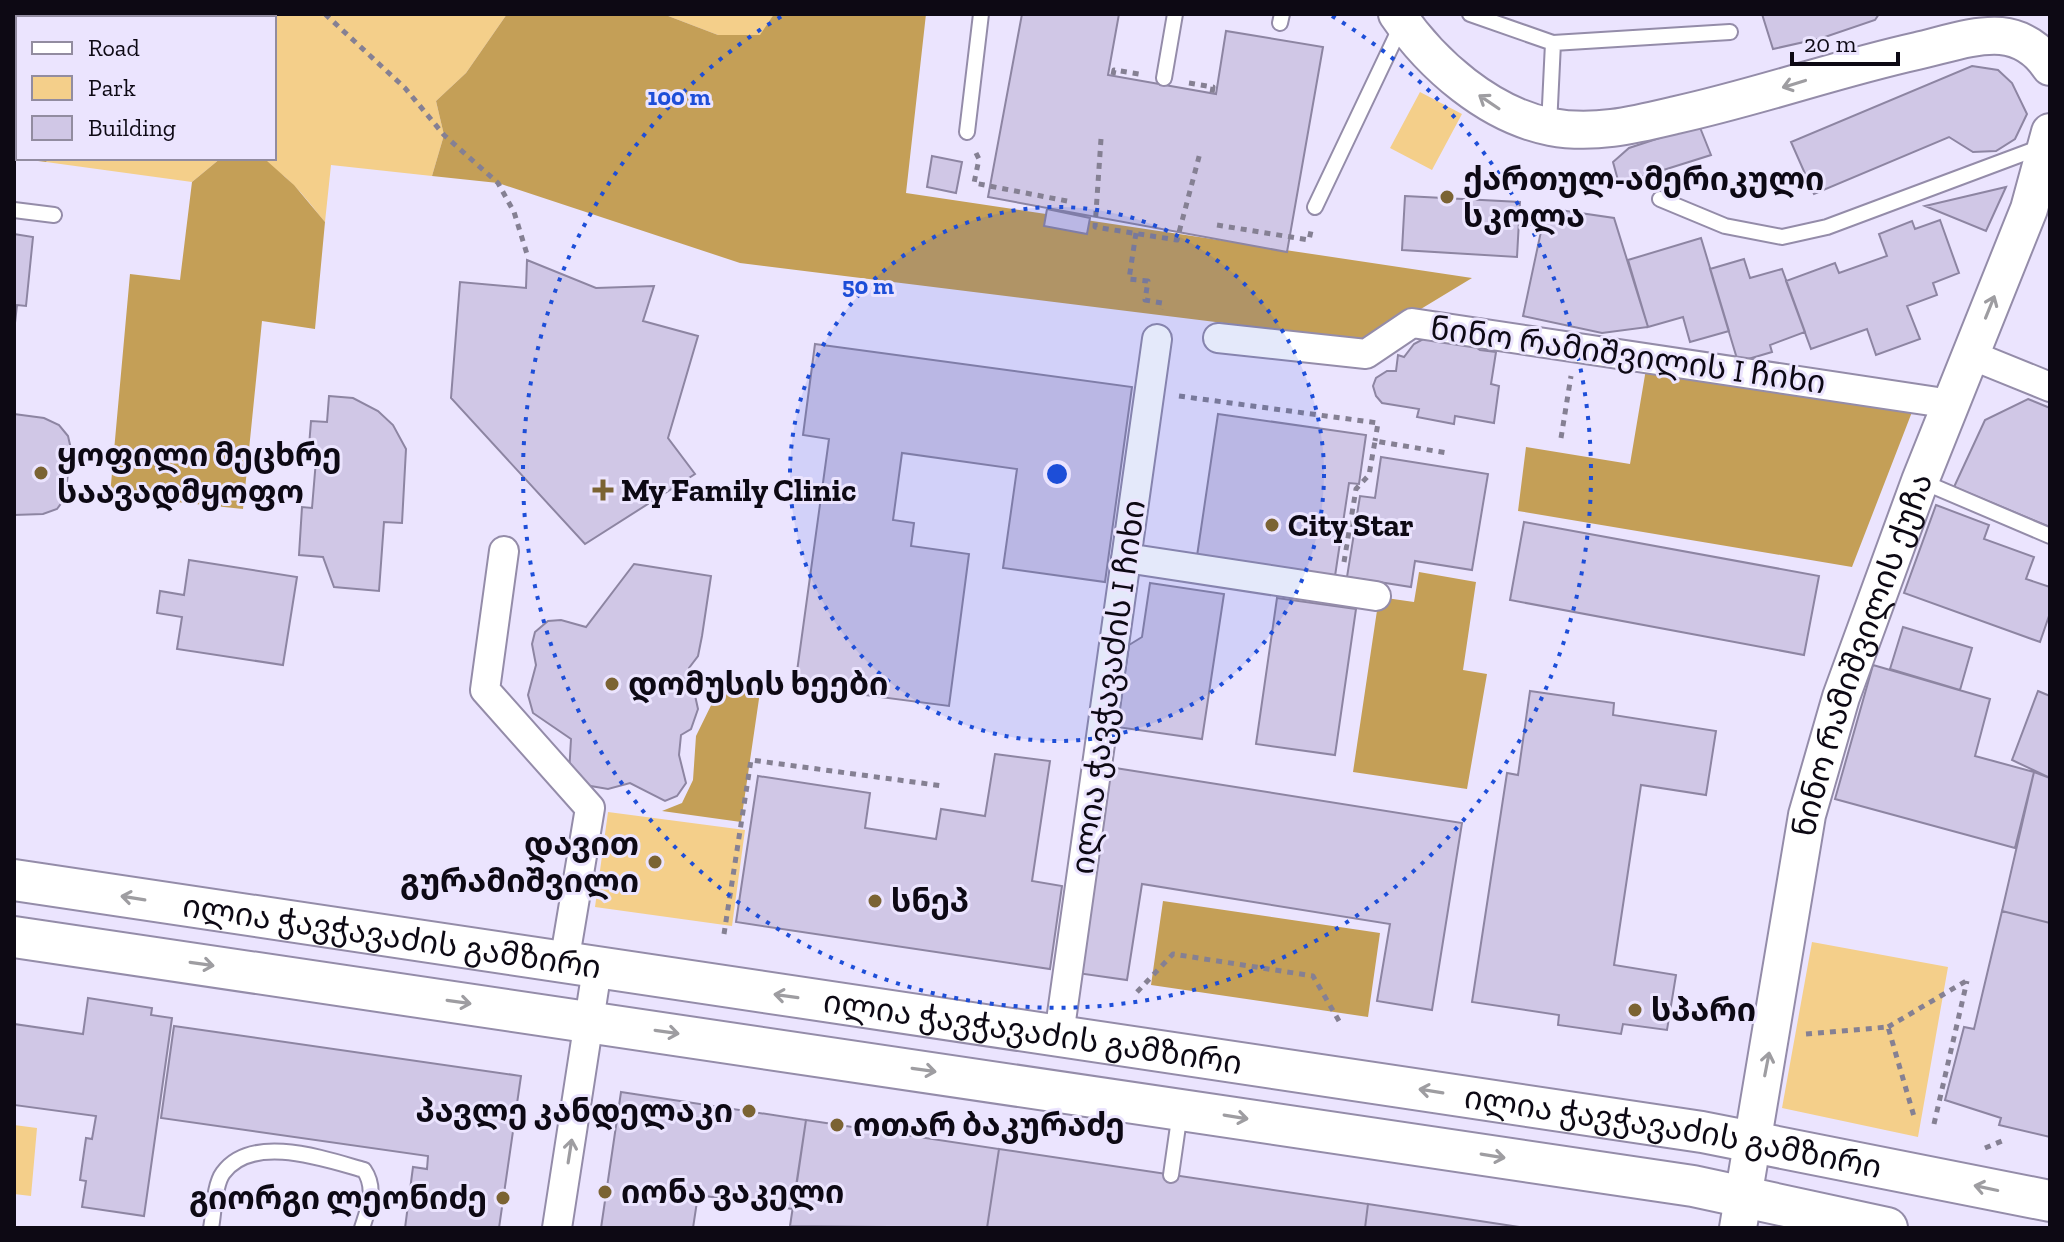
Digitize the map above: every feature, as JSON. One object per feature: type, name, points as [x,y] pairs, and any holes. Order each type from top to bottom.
[{"type":"main road","name":"ილია ჭავჭავაძის გამზირი","points":[[14,880],[1754,1141],[2050,1201]]},
{"type":"main road","name":"ილია ჭავჭავაძის გამზირი","points":[[14,937],[1181,1108],[1741,1212],[1887,1228]]},
{"type":"street","points":[[1400,18],[1433,57],[1467,87],[1502,111],[1549,127],[1613,130],[1738,101],[1871,61],[1981,37],[2004,36],[2030,45],[2050,67]]},
{"type":"street","name":"ნინო რამიშვილის ქუჩა","points":[[1741,1212],[1807,815],[1819,766],[1920,481],[2029,209],[2049,138]]},
{"type":"street","name":"ნინო რამიშვილის I ჩიხი","points":[[1218,338],[1366,354],[1412,323],[1951,404]]},
{"type":"street","name":"ილია ჭავჭავაძის I ჩიხი","points":[[1059,1035],[1158,330]]},
{"type":"street","points":[[1971,355],[2050,387]]},
{"type":"street","points":[[504,551],[485,690],[590,808],[581,966],[589,1021],[557,1228]]},
{"type":"street","points":[[1126,558],[1376,596]]},
{"type":"lane","points":[[967,132],[981,14]]},
{"type":"lane","points":[[1164,78],[1175,14]]},
{"type":"lane","points":[[1470,14],[1553,43],[1730,32]]},
{"type":"lane","points":[[1315,207],[1400,18]]},
{"type":"lane","points":[[1549,127],[1553,43]]},
{"type":"lane","points":[[1660,199],[1725,226],[1782,237],[1827,227],[2049,138]]},
{"type":"lane","points":[[14,210],[54,215]]},
{"type":"lane","points":[[1920,481],[2050,536]]},
{"type":"lane","points":[[1171,1175],[1181,1108]]},
{"type":"lane","points":[[211,1228],[221,1175],[241,1156],[297,1151],[364,1170],[371,1179],[371,1202],[362,1228]]},
{"type":"path","points":[[325,14],[405,88],[444,135],[498,183],[514,212],[527,254]]},
{"type":"path","points":[[1101,139],[1095,227],[1177,240],[1200,153]]},
{"type":"path","points":[[979,159],[974,183],[1072,202]]},
{"type":"path","points":[[1217,225],[1309,240]]},
{"type":"path","points":[[1136,233],[1129,279],[1148,281],[1145,300],[1162,303],[1158,330]]},
{"type":"path","points":[[1561,438],[1575,346]]},
{"type":"path","points":[[1150,392],[1378,423],[1369,475],[1356,489],[1339,590]]},
{"type":"path","points":[[1375,441],[1447,453]]},
{"type":"path","points":[[724,934],[751,760],[943,786]]},
{"type":"path","points":[[1137,992],[1173,954],[1313,976],[1339,1021]]},
{"type":"path","points":[[1771,1037],[1888,1027],[1967,981],[1934,1124]]},
{"type":"path","points":[[1888,1027],[1915,1120]]},
{"type":"green space","points":[[27,14],[507,14],[466,73],[436,101],[444,135],[432,176],[331,165],[325,222],[290,181],[270,166],[253,160],[276,160],[276,16]]},
{"type":"green space","points":[[663,14],[774,14],[761,35],[718,35]]},
{"type":"green space","points":[[1420,92],[1462,114],[1432,170],[1390,148]]},
{"type":"green space","points":[[48,160],[219,160],[192,182],[46,162]]},
{"type":"green space","points":[[608,812],[745,830],[732,926],[595,907]]},
{"type":"green space","points":[[1812,942],[1948,967],[1918,1137],[1782,1108]]},
{"type":"green space","points":[[14,1125],[37,1128],[31,1196],[14,1194]]},
{"type":"shaded area","points":[[14,14],[26,16],[16,16],[14,158]]},
{"type":"shaded area","points":[[507,14],[663,14],[718,35],[760,35],[774,14],[926,14],[906,193],[1472,278],[1368,341],[740,263],[498,183],[432,176],[444,135],[436,101],[466,73]]},
{"type":"shaded area","points":[[219,160],[267,161],[294,185],[325,222],[315,329],[262,321],[243,509],[110,495],[130,274],[180,280],[192,182]]},
{"type":"shaded area","points":[[1646,369],[1912,412],[1852,567],[1518,511],[1526,447],[1630,464]]},
{"type":"shaded area","points":[[1419,572],[1476,582],[1463,670],[1487,674],[1467,789],[1353,772],[1379,597],[1414,602]]},
{"type":"shaded area","points":[[720,687],[760,692],[741,822],[662,811],[682,803],[693,780],[696,736]]},
{"type":"shaded area","points":[[1163,901],[1380,933],[1368,1017],[1151,985]]},
{"type":"building","points":[[1022,14],[1119,14],[1108,75],[1216,94],[1226,31],[1323,47],[1287,252],[988,197]]},
{"type":"building","points":[[1762,14],[1879,14],[1875,20],[1822,38],[1773,49]]},
{"type":"building","points":[[1972,66],[1998,70],[2012,83],[2027,114],[2015,139],[1996,151],[1973,152],[1949,137],[1814,194],[1791,142]]},
{"type":"building","points":[[1699,125],[1711,155],[1619,184],[1613,162],[1629,148]]},
{"type":"building","points":[[932,156],[962,162],[956,193],[927,187]]},
{"type":"building","points":[[2006,187],[1986,231],[1925,206]]},
{"type":"building","points":[[1405,196],[1520,202],[1517,257],[1402,250]]},
{"type":"building","points":[[1546,208],[1614,218],[1648,327],[1602,333],[1523,316]]},
{"type":"building","points":[[1047,209],[1090,218],[1087,234],[1044,226]]},
{"type":"building","points":[[1940,220],[1959,273],[1933,283],[1937,295],[1907,306],[1920,339],[1876,355],[1867,329],[1811,349],[1786,281],[1835,263],[1839,273],[1887,256],[1879,234],[1912,221],[1915,229]]},
{"type":"building","points":[[14,234],[33,237],[26,306],[17,305],[14,332]]},
{"type":"building","points":[[1701,238],[1729,331],[1690,342],[1683,317],[1648,327],[1628,260]]},
{"type":"building","points":[[1744,259],[1750,278],[1782,269],[1805,332],[1770,345],[1772,352],[1738,362],[1710,269]]},
{"type":"building","points":[[527,260],[596,288],[654,286],[643,321],[698,336],[668,438],[695,474],[585,544],[451,398],[460,282],[526,288]]},
{"type":"building","points":[[1427,337],[1467,341],[1480,350],[1496,352],[1491,384],[1499,386],[1494,423],[1455,416],[1454,424],[1417,417],[1419,409],[1382,403],[1376,396],[1373,386],[1376,378],[1387,371],[1396,371],[1398,355],[1404,357],[1414,344]]},
{"type":"building","points":[[815,344],[1132,387],[1105,582],[1003,568],[1017,469],[902,453],[893,520],[914,523],[911,546],[969,554],[949,706],[795,686],[829,439],[803,435]]},
{"type":"building","points":[[329,396],[353,398],[378,411],[393,425],[406,449],[402,523],[384,522],[379,591],[334,587],[323,557],[299,555],[302,507],[312,508],[316,460],[308,459],[311,421],[327,422]]},
{"type":"building","points":[[2028,399],[2050,408],[2050,527],[1954,487],[1985,420]]},
{"type":"building","name":"ყოფილი მეცხრე საავადმყოფო","points":[[14,414],[44,418],[59,425],[68,436],[71,449],[65,498],[57,509],[43,514],[14,515]]},
{"type":"building","name":"City Star","points":[[1218,414],[1366,435],[1359,484],[1349,483],[1335,576],[1197,556]]},
{"type":"building","name":"City Star","points":[[1381,457],[1488,474],[1472,570],[1415,561],[1411,587],[1347,577],[1360,496],[1375,498]]},
{"type":"building","points":[[1936,505],[1989,525],[1984,539],[2034,557],[2026,579],[2050,587],[2050,613],[2040,642],[1904,593]]},
{"type":"building","points":[[1524,522],[1819,576],[1804,655],[1510,600]]},
{"type":"building","points":[[189,560],[297,577],[283,665],[177,649],[182,617],[157,613],[160,591],[184,595]]},
{"type":"building","name":"დომუსის ხეები","points":[[634,564],[711,576],[698,656],[689,668],[698,709],[691,729],[681,735],[679,755],[686,783],[677,796],[665,801],[630,783],[608,789],[579,784],[569,774],[571,739],[533,713],[528,695],[536,665],[532,644],[535,632],[548,621],[561,620],[586,627]]},
{"type":"building","points":[[1150,583],[1224,594],[1202,739],[1117,727],[1129,645],[1142,637]]},
{"type":"building","points":[[1277,598],[1356,609],[1335,755],[1256,744]]},
{"type":"building","points":[[1903,627],[1972,648],[1960,690],[1890,669]]},
{"type":"building","points":[[1873,665],[1990,699],[1975,756],[2034,772],[2015,848],[1835,799]]},
{"type":"building","points":[[1530,691],[1614,703],[1613,715],[1716,731],[1706,795],[1641,785],[1614,965],[1676,975],[1667,1030],[1623,1024],[1621,1034],[1558,1025],[1559,1015],[1472,1002],[1507,773],[1518,775]]},
{"type":"building","points":[[2038,691],[2050,696],[2050,778],[2012,760]]},
{"type":"building","points":[[995,754],[1050,761],[1032,881],[1062,886],[1050,969],[736,922],[758,776],[870,793],[865,828],[936,839],[941,809],[985,816]]},
{"type":"building","points":[[1109,767],[1462,823],[1432,1010],[1377,1001],[1390,924],[1142,884],[1127,980],[1077,973]]},
{"type":"building","points":[[2034,772],[2050,778],[2050,923],[2002,911]]},
{"type":"building","points":[[2002,911],[2050,923],[2050,1137],[1999,1125],[2001,1118],[1945,1100],[1964,1027],[1974,1029]]},
{"type":"building","points":[[88,998],[152,1008],[151,1015],[172,1018],[144,1216],[82,1207],[86,1181],[80,1180],[86,1138],[92,1139],[96,1116],[14,1105],[14,1024],[83,1034]]},
{"type":"building","points":[[174,1026],[521,1076],[499,1228],[405,1228],[413,1167],[427,1169],[428,1156],[161,1118]]},
{"type":"building","points":[[621,1092],[806,1120],[793,1209],[698,1195],[693,1228],[601,1228]]},
{"type":"building","points":[[806,1120],[999,1149],[987,1228],[790,1226]]},
{"type":"building","points":[[999,1149],[1368,1204],[1365,1228],[987,1228]]},
{"type":"building","points":[[1368,1204],[1526,1228],[1365,1228]]},
{"type":"place","name":"ქართულ-ამერიკული სკოლა","points":[[1447,197]]},
{"type":"place","name":"ყოფილი მეცხრე საავადმყოფო","points":[[41,473]]},
{"type":"place","name":"My Family Clinic","points":[[603,490]]},
{"type":"place","name":"City Star","points":[[1272,525]]},
{"type":"place","name":"დომუსის ხეები","points":[[612,684]]},
{"type":"place","name":"დავით გურამიშვილი","points":[[655,862]]},
{"type":"place","name":"სნეპ","points":[[875,901]]},
{"type":"place","name":"სპარი","points":[[1635,1010]]},
{"type":"place","name":"პავლე კანდელაკი","points":[[749,1111]]},
{"type":"place","name":"ოთარ ბაკურაძე","points":[[837,1125]]},
{"type":"place","name":"იონა ვაკელი","points":[[605,1192]]},
{"type":"place","name":"გიორგი ლეონიძე","points":[[503,1198]]}]
